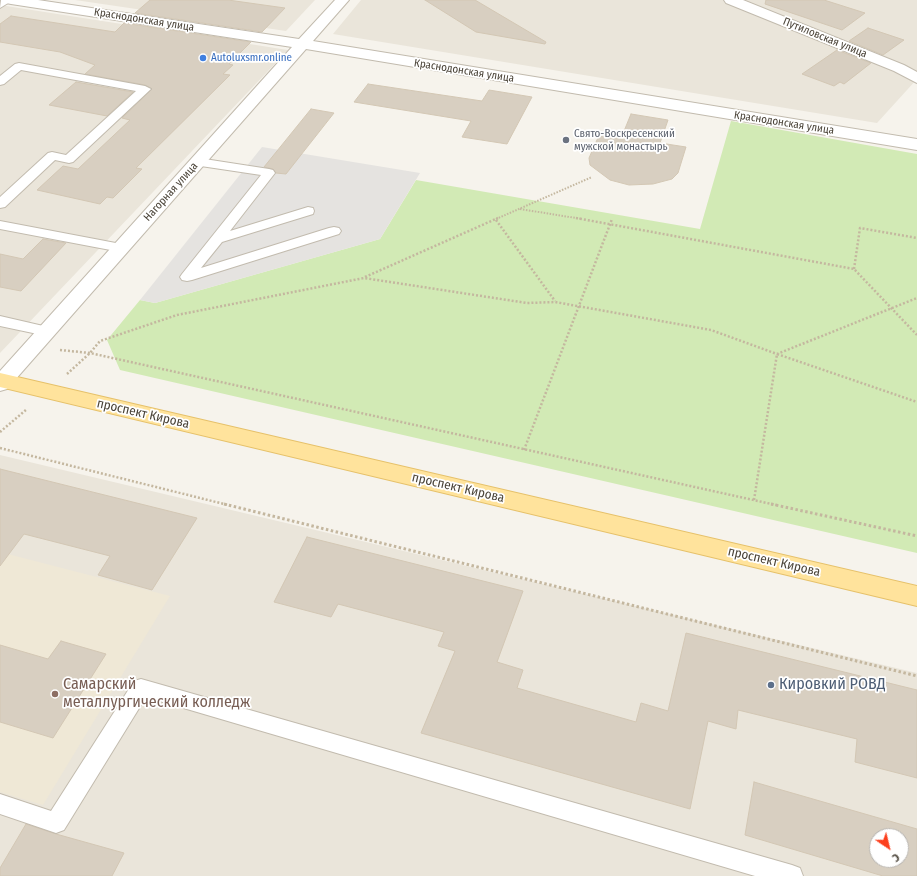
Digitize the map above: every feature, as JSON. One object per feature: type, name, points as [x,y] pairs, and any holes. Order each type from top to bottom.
[{"type":"main road","name":"проспект Кирова","points":[[1,381],[917,596]]},
{"type":"street","name":"Краснодонская улица","points":[[12,0],[303,44],[916,144]]},
{"type":"street","name":"Нагорная улица","points":[[1,381],[33,348],[342,0]]},
{"type":"street","name":"Путиловская улица","points":[[731,0],[899,68],[917,78]]},
{"type":"lane","points":[[0,5],[8,0]]},
{"type":"lane","points":[[0,82],[20,66],[145,89],[69,159],[52,156],[0,204]]},
{"type":"lane","points":[[198,162],[269,173],[187,277],[334,231]]},
{"type":"lane","points":[[217,239],[308,212]]},
{"type":"lane","points":[[0,224],[121,248]]},
{"type":"lane","points":[[0,321],[47,331]]},
{"type":"lane","points":[[0,804],[56,823],[141,687],[792,876]]},
{"type":"path","points":[[90,353],[100,341],[177,315],[364,278],[592,177]]},
{"type":"path","points":[[520,210],[610,224],[854,269],[917,335]]},
{"type":"path","points":[[524,450],[612,219]]},
{"type":"path","points":[[496,220],[555,302]]},
{"type":"path","points":[[854,269],[860,228],[917,238]]},
{"type":"path","points":[[364,278],[527,303],[555,302],[710,330],[917,402]]},
{"type":"path","points":[[777,354],[917,298]]},
{"type":"path","points":[[33,348],[90,353],[917,536]]},
{"type":"path","points":[[754,500],[777,354]]},
{"type":"path","points":[[0,448],[917,676]]},
{"type":"shaded area","points":[[75,0],[315,0],[286,31]]},
{"type":"shaded area","points":[[361,0],[917,0],[917,79],[877,123],[333,34]]},
{"type":"shaded area","points":[[0,5],[288,50],[0,353]]},
{"type":"shaded area","points":[[262,147],[420,173],[380,239],[155,303],[140,300]]},
{"type":"shaded area","points":[[0,455],[917,673],[917,876],[0,876]]},
{"type":"shaded area","name":"Самарский металлургический колледж","points":[[0,552],[170,596],[43,805],[0,792]]},
{"type":"green space","points":[[731,121],[917,154],[917,553],[120,370],[107,340],[140,300],[155,303],[380,239],[416,180],[700,229]]},
{"type":"building","points":[[150,0],[228,0],[285,8],[262,32],[135,13]]},
{"type":"building","points":[[425,0],[475,0],[546,42],[545,44],[476,32]]},
{"type":"building","points":[[766,0],[824,0],[865,13],[842,30],[765,4]]},
{"type":"building","points":[[11,16],[115,32],[124,23],[251,42],[229,64],[233,65],[223,74],[230,75],[136,168],[142,169],[113,198],[107,197],[100,204],[37,190],[63,166],[78,169],[130,120],[122,118],[152,89],[145,85],[85,74],[95,65],[60,52],[0,42],[0,24]]},
{"type":"building","points":[[868,28],[904,40],[883,55],[849,41]]},
{"type":"building","points":[[837,50],[871,63],[844,84],[840,82],[834,86],[802,74]]},
{"type":"building","points":[[76,82],[133,92],[107,116],[49,105]]},
{"type":"building","points":[[368,84],[482,101],[489,90],[532,97],[507,144],[462,137],[471,121],[354,102]]},
{"type":"building","points":[[311,109],[334,113],[286,174],[276,173],[273,169],[264,167]]},
{"type":"building","points":[[631,114],[668,120],[660,143],[686,147],[678,173],[672,179],[653,184],[629,185],[610,180],[590,165],[589,158],[600,133],[622,136]]},
{"type":"building","points":[[43,239],[66,243],[21,291],[0,287],[0,254],[23,259]]},
{"type":"building","points":[[0,469],[197,518],[152,590],[98,575],[110,556],[24,534],[0,566]]},
{"type":"building","points":[[307,537],[523,591],[497,662],[523,670],[517,688],[636,722],[641,703],[668,711],[686,633],[917,690],[917,778],[855,762],[857,739],[738,710],[736,729],[708,721],[690,809],[421,733],[455,651],[438,646],[444,632],[338,604],[331,617],[274,602]]},
{"type":"building","points":[[61,641],[106,654],[53,738],[0,722],[0,645],[48,659]]},
{"type":"building","points":[[754,782],[917,829],[917,876],[883,876],[745,835]]},
{"type":"building","points":[[26,824],[124,853],[112,876],[0,876],[0,868]]},
{"type":"place","name":"Autoluxsmr.online","points":[[203,58]]},
{"type":"place","name":"Свято-Воскресенский мужской монастырь","points":[[566,140]]},
{"type":"place","name":"Кировкий РОВД","points":[[771,685]]},
{"type":"place","name":"Самарский металлургический колледж","points":[[55,694]]}]
